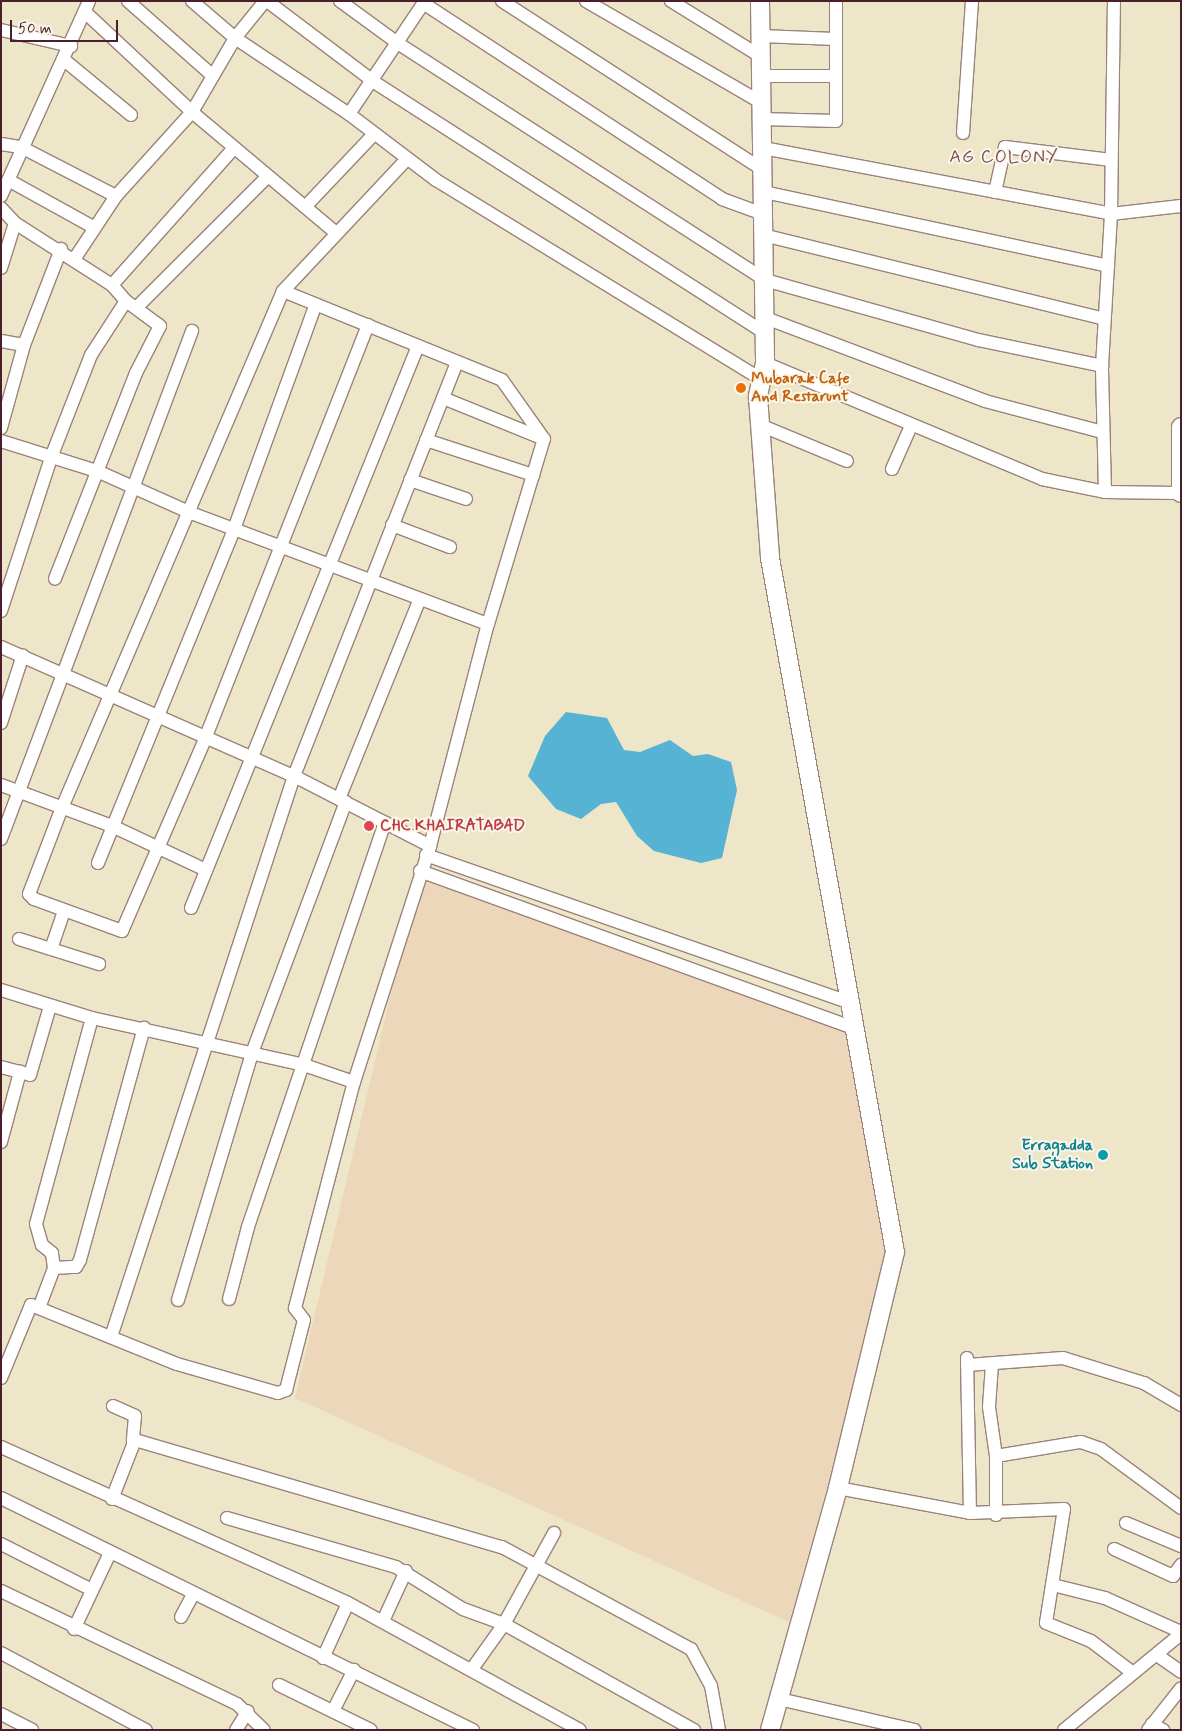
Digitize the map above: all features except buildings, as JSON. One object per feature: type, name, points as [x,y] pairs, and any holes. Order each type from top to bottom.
[{"type":"street","points":[[128,1],[213,76]]},
{"type":"street","points":[[192,1],[234,38],[349,114],[407,159],[763,371],[911,426],[1042,479],[1105,492],[1179,493],[1181,427]]},
{"type":"street","points":[[75,258],[93,227],[116,196],[192,112],[234,38],[266,1],[374,82],[763,325],[985,402],[1102,432]]},
{"type":"street","points":[[340,1],[398,44],[765,280],[978,340],[1102,366]]},
{"type":"street","points":[[502,1],[763,170]]},
{"type":"street","points":[[586,1],[763,112],[836,121],[836,1]]},
{"type":"street","points":[[671,1],[760,56]]},
{"type":"street","points":[[760,1],[765,280],[760,425],[770,558],[852,1027],[895,1252],[838,1488],[770,1730]]},
{"type":"street","points":[[963,133],[972,1]]},
{"type":"street","points":[[1105,492],[1102,432],[1102,366],[1110,214],[1114,1]]},
{"type":"street","points":[[349,114],[374,82],[424,2],[722,199],[763,214]]},
{"type":"street","points":[[1,196],[10,181],[22,147],[88,7],[192,112],[336,233]]},
{"type":"street","points":[[1,30],[70,46]]},
{"type":"street","points":[[761,36],[835,39]]},
{"type":"street","points":[[63,59],[131,115]]},
{"type":"street","points":[[761,76],[835,76]]},
{"type":"street","points":[[305,207],[374,134]]},
{"type":"street","points":[[1,144],[22,147],[116,196]]},
{"type":"street","points":[[995,192],[1005,147],[1111,160]]},
{"type":"street","points":[[112,285],[234,148]]},
{"type":"street","points":[[763,148],[1110,214],[1181,206]]},
{"type":"street","points":[[368,326],[206,737],[160,848],[122,931],[64,911],[29,894],[61,810],[191,513],[283,290],[407,159]]},
{"type":"street","points":[[1,610],[52,455],[92,355],[131,304],[268,176]]},
{"type":"street","points":[[10,181],[93,227]]},
{"type":"street","points":[[764,192],[1108,266]]},
{"type":"street","points":[[1,208],[15,223],[61,249],[112,285],[131,304],[160,326],[136,373],[55,579]]},
{"type":"street","points":[[1,268],[15,223]]},
{"type":"street","points":[[763,235],[1104,320]]},
{"type":"street","points":[[1,428],[24,345],[61,249]]},
{"type":"street","points":[[283,290],[502,380],[544,439]]},
{"type":"street","points":[[98,863],[112,826],[161,715],[234,529],[316,304]]},
{"type":"street","points":[[1,839],[65,674],[192,330]]},
{"type":"street","points":[[1,341],[24,345]]},
{"type":"street","points":[[191,908],[418,346]]},
{"type":"street","points":[[111,1337],[294,776],[457,362]]},
{"type":"street","points":[[443,398],[544,439]]},
{"type":"street","points":[[760,425],[847,462]]},
{"type":"street","points":[[892,469],[911,426]]},
{"type":"street","points":[[1,1378],[27,1306],[39,1308],[177,1364],[284,1392],[304,1320],[295,1308],[354,1082],[428,850],[488,624],[544,439]]},
{"type":"street","points":[[426,440],[533,475]]},
{"type":"street","points":[[1,441],[52,455],[97,471],[191,513],[282,546],[369,582],[488,624]]},
{"type":"street","points":[[410,480],[466,499]]},
{"type":"street","points":[[392,525],[450,547]]},
{"type":"street","points":[[178,1300],[252,1053],[343,801],[420,599]]},
{"type":"street","points":[[1,647],[161,715],[294,776],[385,823],[428,850],[733,962],[848,1002]]},
{"type":"street","points":[[1,723],[23,655]]},
{"type":"street","points":[[1,785],[61,810],[112,826],[206,870]]},
{"type":"street","points":[[229,1299],[248,1227],[385,823]]},
{"type":"street","points":[[420,871],[852,1027]]},
{"type":"street","points":[[51,949],[64,911]]},
{"type":"street","points":[[19,939],[98,964]]},
{"type":"street","points":[[724,981],[733,962]]},
{"type":"street","points":[[1,990],[92,1018],[207,1041],[304,1065],[354,1082]]},
{"type":"street","points":[[1,1067],[30,1075],[50,1006]]},
{"type":"street","points":[[39,1308],[54,1268],[52,1253],[42,1245],[36,1224],[92,1018]]},
{"type":"street","points":[[54,1268],[76,1267],[80,1260],[144,1028]]},
{"type":"street","points":[[1,1142],[20,1072]]},
{"type":"street","points":[[970,1513],[968,1361],[992,1364],[1062,1358],[1144,1383],[1181,1405]]},
{"type":"street","points":[[992,1364],[989,1406],[996,1456],[996,1515]]},
{"type":"street","points":[[112,1499],[133,1441],[135,1416],[113,1406]]},
{"type":"street","points":[[133,1441],[502,1547],[691,1649],[711,1686],[720,1730]]},
{"type":"street","points":[[996,1456],[1081,1442],[1101,1449],[1181,1508]]},
{"type":"street","points":[[1,1447],[112,1499],[348,1603],[580,1730]]},
{"type":"street","points":[[838,1488],[970,1513],[996,1515],[1065,1510],[1047,1624],[1091,1641],[1133,1673]]},
{"type":"street","points":[[1,1498],[323,1658],[354,1670],[473,1730]]},
{"type":"street","points":[[227,1518],[406,1571],[462,1608],[504,1624],[694,1730]]},
{"type":"street","points":[[1126,1523],[1181,1546]]},
{"type":"street","points":[[472,1670],[504,1624],[554,1533]]},
{"type":"street","points":[[1,1544],[92,1590]]},
{"type":"street","points":[[1114,1549],[1173,1576],[1181,1565]]},
{"type":"street","points":[[74,1629],[110,1552]]},
{"type":"street","points":[[383,1621],[406,1571]]},
{"type":"street","points":[[1053,1585],[1105,1598],[1181,1633],[1157,1655],[1064,1730]]},
{"type":"street","points":[[1,1591],[74,1629],[248,1711],[264,1730]]},
{"type":"street","points":[[181,1617],[193,1594]]},
{"type":"street","points":[[323,1658],[348,1603]]},
{"type":"street","points":[[1,1653],[146,1730]]},
{"type":"street","points":[[1157,1655],[1181,1672]]},
{"type":"street","points":[[334,1709],[354,1670]]},
{"type":"street","points":[[279,1685],[334,1709],[370,1730]]},
{"type":"street","points":[[1154,1728],[1181,1688]]},
{"type":"street","points":[[778,1699],[914,1730]]},
{"type":"street","points":[[236,1730],[248,1711]]},
{"type":"street","points":[[1,1714],[32,1730]]},
{"type":"shaded area","points":[[420,871],[851,1022],[890,1264],[789,1622],[295,1398]]},
{"type":"water","points":[[566,712],[607,718],[624,750],[640,752],[670,740],[693,756],[708,754],[731,762],[737,790],[722,858],[701,863],[654,851],[637,836],[616,802],[601,804],[581,819],[556,809],[528,776],[545,736]]},
{"type":"place","name":"Mubarak Cafe And Restarunt","points":[[741,388]]},
{"type":"place","name":"CHC KHAIRATABAD","points":[[369,826]]},
{"type":"place","name":"Erragadda Sub Station","points":[[1103,1155]]},
{"type":"district","name":"AG COLONY","points":[[1004,157]]}]
